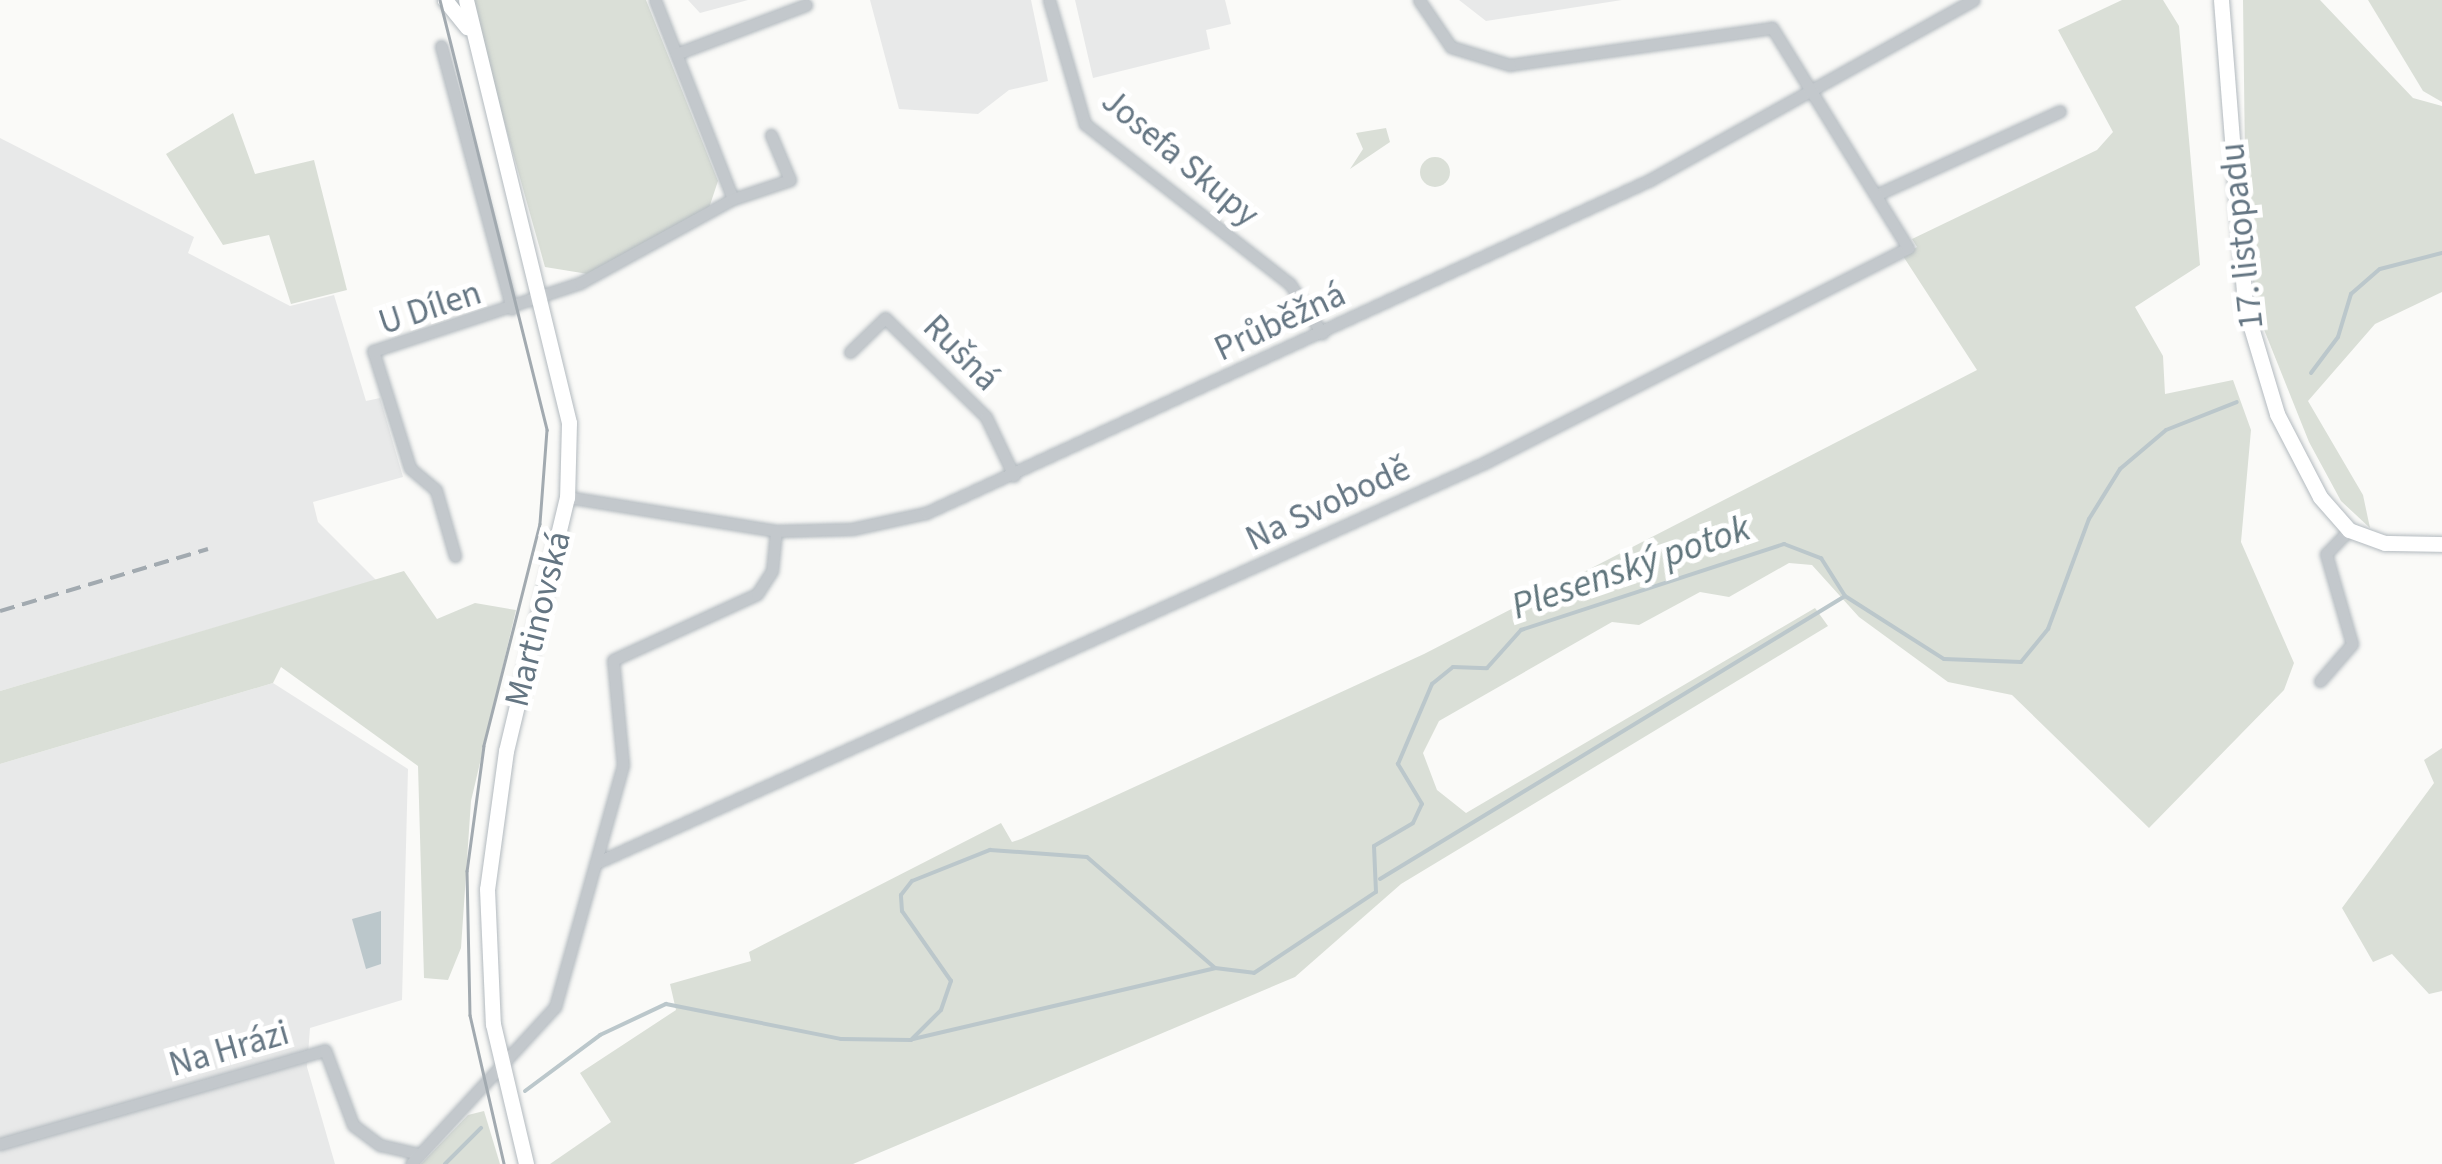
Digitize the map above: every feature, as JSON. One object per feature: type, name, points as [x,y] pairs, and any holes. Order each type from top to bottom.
[{"type":"street","name":"Martinovská","points":[[445,0],[464,20],[484,78]]},
{"type":"street","name":"Martinovská","points":[[466,0],[542,297],[569,422],[567,497],[492,834],[487,970],[501,1069],[526,1164]]},
{"type":"street","points":[[655,0],[733,199]]},
{"type":"street","name":"Josefa Skupy","points":[[1049,0],[1086,124],[1290,284],[1322,333]]},
{"type":"street","name":"Na Svobodě","points":[[596,864],[1486,462],[1908,248],[1772,28],[1510,65],[1451,47],[1419,0]]},
{"type":"street","name":"Průběžná","points":[[567,497],[776,530],[887,523],[1014,476],[1322,333],[1814,94],[1973,0]]},
{"type":"street","name":"17. listopadu","points":[[2221,0],[2252,342],[2300,464],[2349,530]]},
{"type":"street","points":[[676,54],[806,6]]},
{"type":"street","points":[[441,46],[512,309]]},
{"type":"street","points":[[1876,195],[2060,111]]},
{"type":"street","name":"U Dílen","points":[[455,556],[436,490],[410,468],[373,351],[542,297],[662,244],[733,199],[790,180],[771,135]]},
{"type":"street","name":"Rušná","points":[[850,352],[885,318],[986,417],[1014,476]]},
{"type":"street","points":[[501,1069],[555,1007],[596,864],[623,765],[613,660],[757,594],[772,571],[776,530]]},
{"type":"street","points":[[2320,681],[2352,644],[2326,554],[2349,530],[2385,543],[2442,544]]},
{"type":"street","name":"Na Hrázi","points":[[0,1144],[326,1050],[361,1134],[415,1159],[501,1069]]},
{"type":"shaded area","points":[[470,0],[646,0],[718,181],[708,211],[588,274],[545,267]]},
{"type":"shaded area","points":[[688,0],[748,0],[700,13]]},
{"type":"shaded area","points":[[870,0],[1031,0],[1048,81],[1009,90],[978,114],[899,109]]},
{"type":"shaded area","points":[[1075,0],[1225,0],[1231,24],[1206,30],[1210,49],[1093,78]]},
{"type":"shaded area","points":[[1459,0],[1622,0],[1486,21]]},
{"type":"shaded area","points":[[2122,0],[2163,0],[2179,26],[2200,265],[2135,307],[2163,356],[2165,394],[2233,380],[2251,430],[2241,542],[2294,663],[2284,690],[2149,828],[2012,695],[1948,682],[1859,617],[1812,565],[1789,563],[1729,597],[1700,592],[1639,625],[1612,622],[1439,721],[1423,753],[1437,790],[1466,813],[1815,608],[1828,626],[1401,884],[1295,977],[853,1164],[550,1164],[611,1122],[580,1073],[676,1010],[670,984],[751,961],[749,952],[1001,823],[1012,842],[1021,839],[1424,654],[1977,370],[1903,256],[1917,247],[1912,239],[2097,150],[2113,132],[2058,30]]},
{"type":"shaded area","points":[[2243,0],[2320,0],[2413,98],[2442,106],[2442,292],[2375,324],[2308,401],[2363,495],[2370,528],[2341,501],[2309,442],[2259,317],[2246,239]]},
{"type":"shaded area","points":[[2368,0],[2442,0],[2442,102],[2423,91]]},
{"type":"shaded area","points":[[233,113],[255,174],[314,160],[347,290],[291,304],[269,235],[223,245],[166,154]]},
{"type":"shaded area","points":[[1386,128],[1390,142],[1350,169],[1363,149],[1356,133]]},
{"type":"shaded area","points":[[0,138],[194,237],[188,253],[290,306],[334,295],[366,401],[380,398],[403,477],[313,502],[318,522],[376,580],[0,691]]},
{"type":"shaded area","points":[[1435,157],[1445,162],[1450,172],[1445,182],[1435,187],[1425,182],[1420,172],[1425,162]]},
{"type":"shaded area","points":[[404,571],[437,619],[475,603],[516,610],[471,801],[461,948],[448,980],[424,978],[418,766],[281,667],[273,683],[0,764],[0,691]]},
{"type":"shaded area","points":[[273,683],[408,769],[402,1000],[310,1028],[307,1067],[335,1164],[0,1164],[0,764]]},
{"type":"shaded area","points":[[2442,748],[2442,991],[2429,994],[2392,954],[2373,962],[2342,908],[2434,783],[2424,760]]},
{"type":"shaded area","points":[[381,911],[381,964],[366,969],[352,919]]},
{"type":"shaded area","points":[[484,1111],[500,1164],[421,1164],[468,1115]]},
{"type":"waterway","name":"Plesenský potok","points":[[2311,373],[2338,337],[2351,294],[2380,269],[2442,253]]},
{"type":"waterway","name":"Plesenský potok","points":[[525,1091],[600,1035],[666,1004],[841,1039],[911,1040],[941,1010],[951,981],[902,911],[901,895],[912,881],[990,850],[1087,857],[1215,968],[1254,973],[1376,892],[1374,846],[1413,823],[1422,804],[1398,764],[1432,684],[1453,667],[1487,668],[1521,630],[1784,544],[1821,558],[1845,596],[1944,659],[2021,662],[2048,629],[2089,519],[2120,469],[2166,430],[2237,402]]},
{"type":"waterway","points":[[1380,879],[1845,596]]},
{"type":"waterway","points":[[913,1039],[1215,968]]},
{"type":"waterway","name":"Plesenský potok","points":[[445,1164],[481,1128]]},
{"type":"tram line","points":[[440,0],[547,430],[540,524],[484,746],[467,871],[470,1015],[504,1164]]},
{"type":"railway","points":[[0,611],[208,549]]}]
